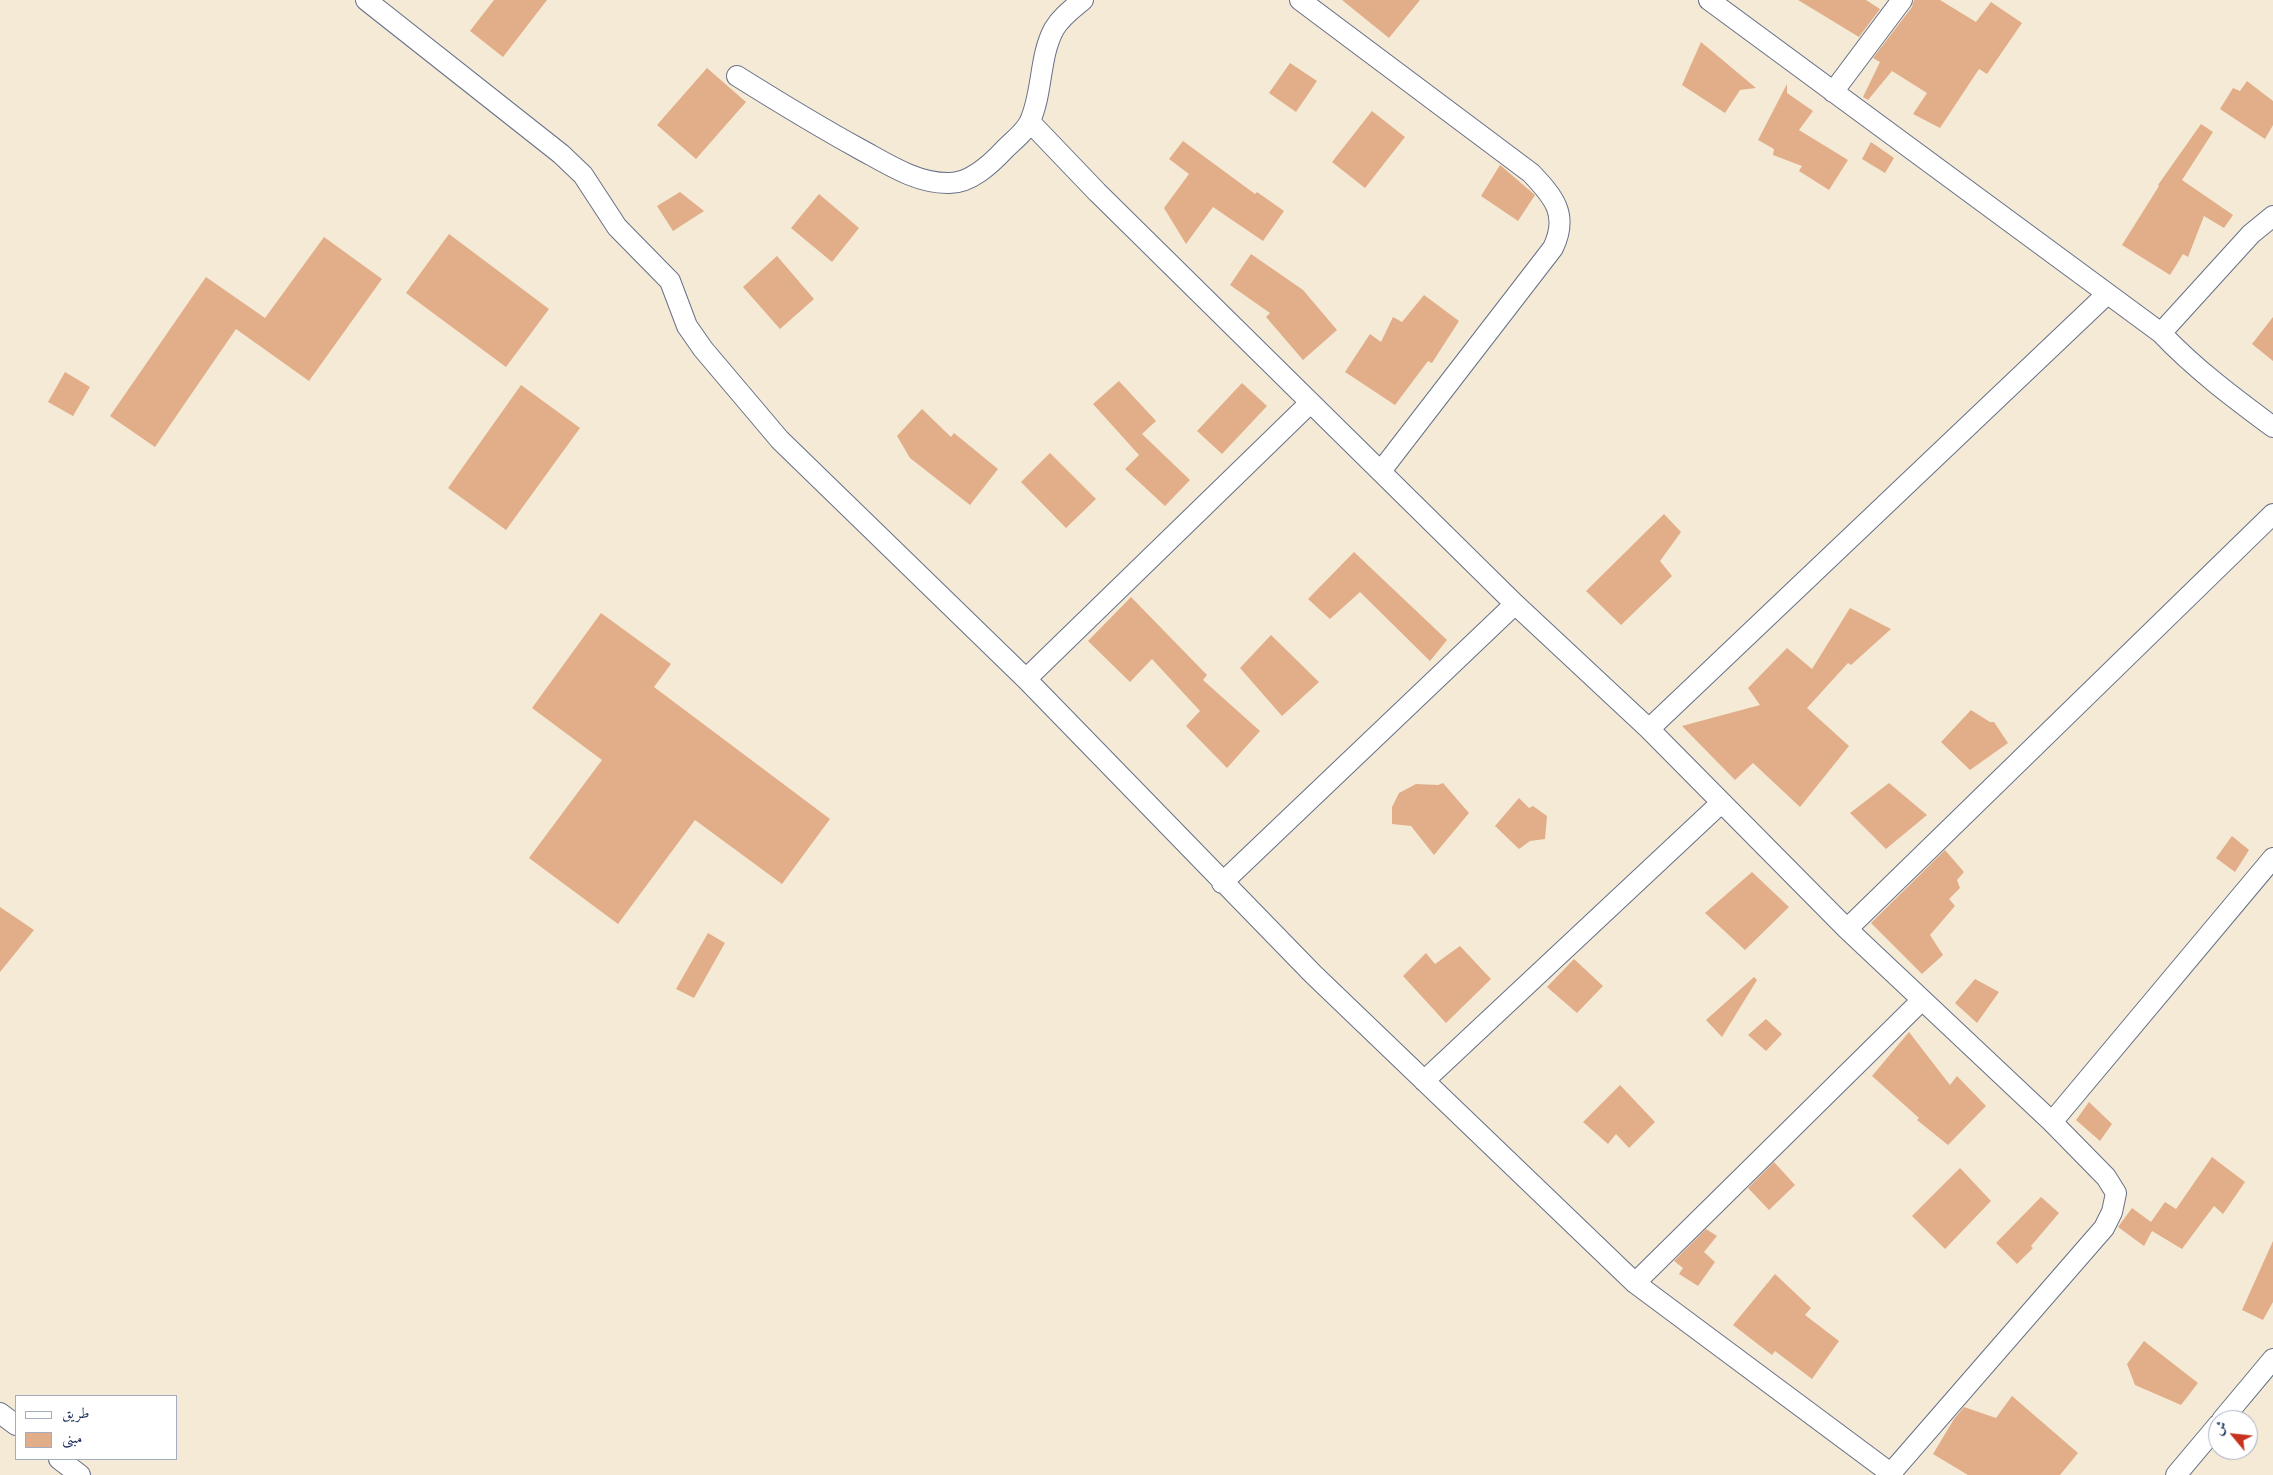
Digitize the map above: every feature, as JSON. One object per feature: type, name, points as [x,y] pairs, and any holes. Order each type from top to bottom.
[{"type":"street","points":[[366,0],[561,154],[583,175],[617,227],[670,281],[677,305],[687,326],[703,349],[780,440],[1026,679],[1313,974],[1635,1283],[1892,1474],[2104,1228],[2112,1212],[2116,1194],[2106,1177],[2052,1122],[1847,929],[1649,729],[1514,604],[1382,471],[1310,403],[1097,192],[1030,122]]},
{"type":"street","points":[[737,76],[797,114],[920,180],[950,184],[976,175],[992,164],[1030,122],[1048,42],[1061,20],[1083,0]]},
{"type":"street","points":[[1300,0],[1531,173],[1545,188],[1560,214],[1560,233],[1552,248],[1382,471]]},
{"type":"street","points":[[1709,0],[2161,334],[2180,354],[2273,427]]},
{"type":"street","points":[[1833,92],[1902,0]]},
{"type":"street","points":[[2161,334],[2251,234],[2273,216]]},
{"type":"street","points":[[1649,729],[2108,294]]},
{"type":"street","points":[[1026,679],[1310,403]]},
{"type":"street","points":[[1847,929],[2273,514]]},
{"type":"street","points":[[1222,882],[1514,604]]},
{"type":"street","points":[[1424,1081],[1722,803]]},
{"type":"street","points":[[2052,1122],[2273,858]]},
{"type":"street","points":[[1635,1283],[1922,1000]]},
{"type":"street","points":[[2230,1410],[2273,1359]]},
{"type":"street","points":[[0,1413],[15,1425]]},
{"type":"street","points":[[2176,1475],[2208,1437]]},
{"type":"street","points":[[60,1460],[80,1475]]},
{"type":"building","points":[[494,0],[547,0],[503,57],[470,31]]},
{"type":"building","points":[[1342,0],[1420,0],[1389,38]]},
{"type":"building","points":[[1798,0],[1866,0],[1880,9],[1859,37]]},
{"type":"building","points":[[1914,0],[1940,0],[1976,22],[1991,2],[2022,23],[1987,74],[1979,69],[1940,128],[1913,114],[1927,93],[1892,71],[1868,100],[1863,97],[1880,62],[1873,58],[1912,7]]},
{"type":"building","points":[[1701,42],[1756,88],[1740,90],[1725,113],[1682,85]]},
{"type":"building","points":[[1290,63],[1317,81],[1296,112],[1269,93]]},
{"type":"building","points":[[707,68],[746,102],[696,159],[657,125]]},
{"type":"building","points":[[2247,81],[2273,101],[2273,125],[2265,139],[2220,109],[2233,88],[2240,91]]},
{"type":"building","points":[[1787,84],[1787,93],[1813,111],[1799,130],[1848,160],[1829,190],[1799,171],[1802,166],[1773,155],[1774,149],[1758,140]]},
{"type":"building","points":[[1372,111],[1405,137],[1365,188],[1332,162]]},
{"type":"building","points":[[2201,124],[2213,132],[2182,180],[2233,215],[2224,228],[2204,216],[2188,257],[2183,254],[2170,275],[2122,245],[2158,185]]},
{"type":"building","points":[[1183,141],[1255,194],[1257,192],[1284,211],[1263,241],[1213,207],[1186,244],[1164,208],[1189,174],[1169,159]]},
{"type":"building","points":[[1871,142],[1894,158],[1885,173],[1862,159]]},
{"type":"building","points":[[1500,165],[1535,195],[1518,221],[1481,196]]},
{"type":"building","points":[[680,192],[704,211],[673,231],[657,206]]},
{"type":"building","points":[[819,194],[859,228],[832,262],[791,228]]},
{"type":"building","points":[[449,234],[549,309],[506,367],[406,293]]},
{"type":"building","points":[[324,237],[382,279],[309,381],[236,329],[155,447],[110,416],[206,277],[265,318]]},
{"type":"building","points":[[1251,254],[1303,290],[1337,330],[1303,360],[1266,317],[1270,313],[1230,285]]},
{"type":"building","points":[[777,256],[814,299],[780,329],[743,287]]},
{"type":"building","points":[[1424,295],[1459,321],[1432,363],[1428,361],[1395,405],[1345,372],[1370,334],[1381,342],[1393,317],[1402,322]]},
{"type":"building","points":[[2273,317],[2273,361],[2252,344]]},
{"type":"building","points":[[65,372],[90,387],[73,416],[48,402]]},
{"type":"building","points":[[1119,381],[1156,421],[1142,434],[1190,480],[1165,506],[1125,469],[1139,455],[1093,404]]},
{"type":"building","points":[[1242,383],[1267,406],[1222,454],[1197,431]]},
{"type":"building","points":[[521,385],[580,428],[506,530],[448,488]]},
{"type":"building","points":[[922,409],[951,437],[954,433],[998,469],[970,505],[910,458],[897,436]]},
{"type":"building","points":[[1050,453],[1096,499],[1066,528],[1021,482]]},
{"type":"building","points":[[1664,514],[1681,532],[1660,561],[1672,576],[1621,625],[1586,591]]},
{"type":"building","points":[[1354,552],[1447,640],[1430,661],[1360,592],[1330,619],[1308,599]]},
{"type":"building","points":[[1131,597],[1207,675],[1203,680],[1260,731],[1227,768],[1186,726],[1200,711],[1152,659],[1130,682],[1088,641]]},
{"type":"building","points":[[1850,608],[1891,629],[1851,665],[1848,663],[1807,708],[1849,746],[1800,807],[1753,763],[1735,780],[1682,726],[1760,705],[1748,688],[1787,648],[1812,669]]},
{"type":"building","points":[[601,613],[671,664],[654,687],[830,819],[782,884],[695,820],[618,924],[529,858],[602,760],[532,708]]},
{"type":"building","points":[[1271,635],[1319,682],[1282,716],[1240,668]]},
{"type":"building","points":[[1971,710],[1990,722],[1994,722],[2008,743],[1970,770],[1941,742]]},
{"type":"building","points":[[1443,783],[1469,813],[1434,855],[1411,826],[1392,824],[1392,807],[1399,793],[1416,784],[1438,785]]},
{"type":"building","points":[[1889,783],[1927,815],[1886,849],[1850,813]]},
{"type":"building","points":[[1519,798],[1529,808],[1533,806],[1547,816],[1545,839],[1530,841],[1519,849],[1495,826]]},
{"type":"building","points":[[2232,836],[2249,850],[2235,872],[2216,858]]},
{"type":"building","points":[[1945,850],[1964,872],[1957,880],[1960,888],[1949,899],[1955,906],[1930,935],[1943,955],[1922,974],[1871,923]]},
{"type":"building","points":[[1752,872],[1789,907],[1745,950],[1705,913]]},
{"type":"building","points":[[0,907],[34,930],[0,972]]},
{"type":"building","points":[[708,933],[725,943],[694,998],[676,989]]},
{"type":"building","points":[[1460,946],[1491,979],[1446,1023],[1403,976],[1426,953],[1435,964]]},
{"type":"building","points":[[1574,959],[1603,986],[1577,1013],[1547,987]]},
{"type":"building","points":[[1754,977],[1757,980],[1722,1037],[1706,1020]]},
{"type":"building","points":[[1975,979],[1999,992],[1977,1023],[1955,1003]]},
{"type":"building","points":[[1766,1019],[1782,1034],[1766,1051],[1748,1035]]},
{"type":"building","points":[[1909,1032],[1950,1085],[1957,1076],[1986,1106],[1948,1145],[1917,1120],[1919,1118],[1872,1076]]},
{"type":"building","points":[[1620,1085],[1655,1122],[1629,1148],[1616,1134],[1608,1144],[1583,1122]]},
{"type":"building","points":[[2089,1102],[2112,1124],[2100,1141],[2076,1120]]},
{"type":"building","points":[[2212,1157],[2245,1182],[2223,1214],[2214,1206],[2182,1249],[2152,1231],[2144,1246],[2118,1227],[2132,1208],[2151,1222],[2165,1202],[2176,1209]]},
{"type":"building","points":[[1774,1162],[1795,1185],[1769,1210],[1748,1188]]},
{"type":"building","points":[[1960,1168],[1991,1201],[1945,1249],[1912,1216]]},
{"type":"building","points":[[2041,1197],[2059,1213],[2031,1246],[2033,1248],[2017,1264],[1996,1243]]},
{"type":"building","points":[[1706,1229],[1717,1236],[1704,1252],[1715,1262],[1698,1286],[1679,1274],[1683,1268],[1674,1261]]},
{"type":"building","points":[[2273,1241],[2273,1302],[2263,1320],[2242,1310]]},
{"type":"building","points":[[1775,1274],[1811,1308],[1805,1315],[1839,1341],[1812,1379],[1775,1351],[1772,1355],[1733,1325]]},
{"type":"building","points":[[2144,1341],[2198,1383],[2181,1405],[2135,1385],[2127,1364]]},
{"type":"building","points":[[2012,1396],[2078,1453],[2060,1475],[1968,1475],[1933,1454],[1954,1419],[1964,1407],[1996,1418]]}]
